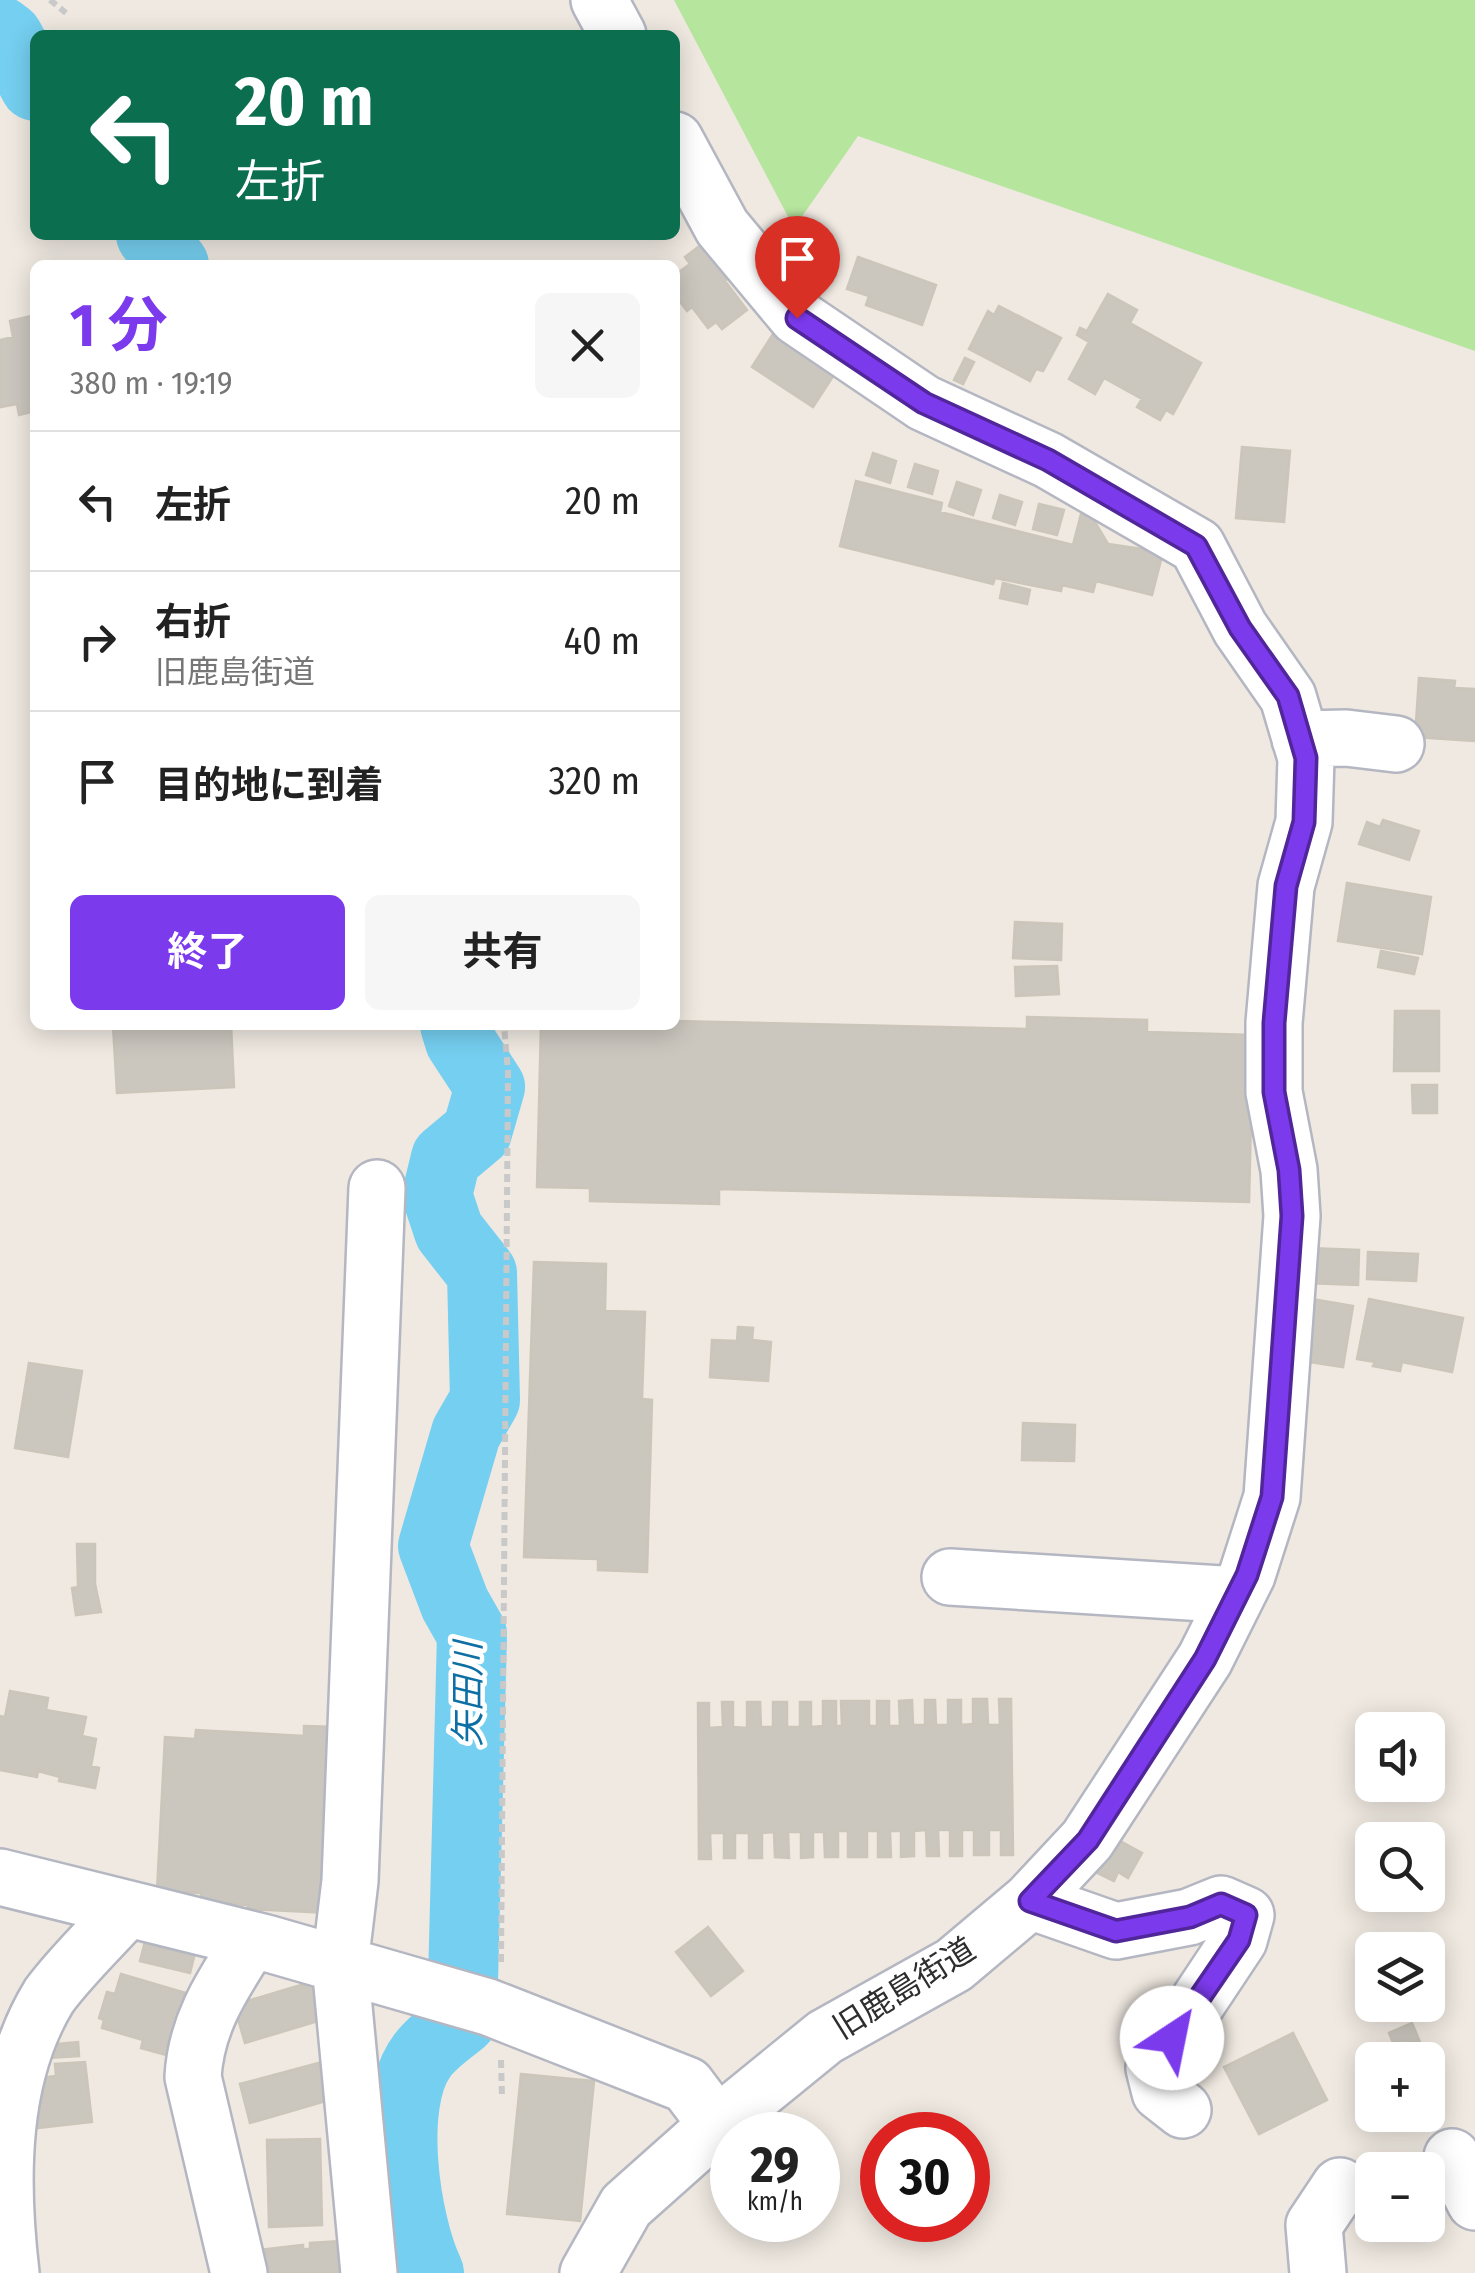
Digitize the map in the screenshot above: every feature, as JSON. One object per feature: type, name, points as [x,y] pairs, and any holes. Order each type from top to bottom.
[{"type":"street","points":[[598,0],[615,30]]},
{"type":"street","name":"旧鹿島街道","points":[[680,149],[722,227],[797,318],[924,403],[1048,460],[1196,546],[1240,628],[1288,696],[1306,758],[1304,822],[1286,886],[1274,1023],[1274,1092],[1289,1170],[1292,1216],[1272,1497],[1237,1595],[1205,1659],[1088,1840],[1030,1901],[954,1965],[825,2037],[734,2112]]},
{"type":"street","points":[[1300,739],[1346,738],[1396,744]]},
{"type":"street","points":[[369,2273],[350,1881],[377,1188]]},
{"type":"street","points":[[950,1577],[1237,1595]]},
{"type":"street","points":[[0,1877],[251,1940],[494,2009],[688,2086],[710,2116]]},
{"type":"street","points":[[1030,1901],[1116,1931],[1190,1917],[1221,1904],[1246,1915],[1239,1940],[1154,2068],[1160,2092],[1184,2110]]},
{"type":"street","points":[[12,2273],[2,2152],[17,2052],[49,1996],[127,1909]]},
{"type":"street","points":[[239,2273],[193,2077],[195,2049],[210,2004],[251,1940]]},
{"type":"street","name":"旧鹿島街道","points":[[588,2273],[626,2206],[710,2132]]},
{"type":"street","points":[[1318,2273],[1314,2225],[1340,2186]]},
{"type":"path","points":[[50,0],[66,13]]},
{"type":"path","points":[[502,2098],[494,2009],[508,1072],[504,1030]]},
{"type":"green space","points":[[674,0],[1475,0],[1475,351],[858,136],[794,228]]},
{"type":"building","points":[[702,244],[747,310],[722,329],[716,322],[708,328],[692,307],[687,311],[680,302],[680,271],[690,264],[685,257]]},
{"type":"building","points":[[858,257],[936,285],[922,325],[866,305],[869,296],[847,289]]},
{"type":"building","points":[[1108,294],[1137,310],[1130,323],[1201,363],[1173,414],[1166,410],[1160,420],[1137,407],[1142,399],[1104,378],[1095,394],[1069,379],[1089,342],[1077,335],[1080,328],[1087,331]]},
{"type":"building","points":[[999,306],[1061,338],[1043,371],[1036,369],[1030,381],[969,349],[988,311],[994,315]]},
{"type":"building","points":[[30,316],[30,412],[19,415],[17,404],[1,407],[0,340],[13,337],[10,321]]},
{"type":"building","points":[[780,323],[841,364],[813,407],[752,367]]},
{"type":"building","points":[[965,358],[974,362],[963,384],[954,380]]},
{"type":"building","points":[[1242,447],[1290,451],[1284,522],[1236,518]]},
{"type":"building","points":[[873,453],[896,461],[890,483],[866,475]]},
{"type":"building","points":[[915,464],[938,471],[932,494],[908,487]]},
{"type":"building","points":[[856,481],[942,503],[940,512],[1073,545],[1081,514],[1092,517],[1108,544],[1163,552],[1152,595],[1096,581],[1093,592],[1062,585],[1061,591],[995,578],[993,584],[840,546]]},
{"type":"building","points":[[957,482],[981,490],[973,515],[949,506]]},
{"type":"building","points":[[1000,495],[1022,502],[1015,525],[993,518]]},
{"type":"building","points":[[1039,504],[1064,510],[1057,535],[1033,529]]},
{"type":"building","points":[[1003,583],[1030,590],[1027,604],[1000,598]]},
{"type":"building","points":[[1419,678],[1455,681],[1454,688],[1475,689],[1475,741],[1415,737]]},
{"type":"building","points":[[1383,820],[1419,831],[1409,860],[1359,844],[1367,822],[1380,827]]},
{"type":"building","points":[[1347,883],[1431,897],[1422,954],[1338,941]]},
{"type":"building","points":[[1015,922],[1062,924],[1061,960],[1013,958]]},
{"type":"building","points":[[1381,951],[1418,958],[1414,974],[1378,967]]},
{"type":"building","points":[[1057,966],[1059,994],[1016,996],[1015,967]]},
{"type":"building","points":[[1395,1011],[1439,1011],[1439,1071],[1394,1071]]},
{"type":"building","points":[[1027,1017],[1147,1020],[1147,1032],[1253,1035],[1249,1202],[719,1189],[719,1204],[590,1201],[590,1188],[537,1187],[541,1030],[680,1030],[680,1021],[1027,1029]]},
{"type":"building","points":[[113,1030],[231,1030],[234,1087],[117,1093]]},
{"type":"building","points":[[1412,1085],[1437,1085],[1437,1113],[1413,1113]]},
{"type":"building","points":[[1308,1248],[1359,1250],[1358,1285],[1307,1283]]},
{"type":"building","points":[[1368,1252],[1418,1254],[1416,1281],[1367,1279]]},
{"type":"building","points":[[534,1262],[606,1264],[605,1311],[645,1312],[642,1399],[652,1400],[647,1572],[598,1570],[598,1559],[524,1557]]},
{"type":"building","points":[[1306,1298],[1353,1306],[1343,1367],[1296,1360]]},
{"type":"building","points":[[1369,1299],[1463,1318],[1452,1372],[1402,1362],[1400,1371],[1357,1359]]},
{"type":"building","points":[[738,1327],[753,1328],[752,1340],[771,1342],[768,1381],[710,1377],[712,1340],[737,1341]]},
{"type":"building","points":[[29,1363],[82,1371],[68,1457],[15,1448]]},
{"type":"building","points":[[1023,1423],[1075,1425],[1074,1461],[1022,1460]]},
{"type":"building","points":[[77,1544],[95,1544],[95,1584],[101,1612],[76,1615],[72,1588],[78,1587]]},
{"type":"building","points":[[10,1691],[48,1698],[46,1710],[86,1717],[82,1736],[96,1739],[91,1766],[99,1768],[95,1788],[59,1781],[60,1777],[38,1771],[37,1777],[0,1770],[0,1716],[5,1717]]},
{"type":"building","points":[[973,1699],[987,1699],[988,1725],[1000,1725],[999,1699],[1011,1699],[1013,1855],[1001,1855],[1001,1830],[989,1830],[989,1855],[974,1855],[974,1830],[962,1830],[962,1856],[950,1856],[950,1830],[938,1830],[939,1856],[927,1856],[926,1830],[914,1831],[914,1856],[901,1857],[901,1831],[890,1831],[891,1857],[878,1857],[878,1831],[867,1831],[867,1857],[848,1857],[848,1831],[838,1831],[838,1857],[825,1857],[824,1832],[813,1832],[813,1857],[801,1858],[801,1832],[788,1832],[789,1858],[775,1857],[774,1832],[762,1833],[762,1858],[749,1858],[749,1833],[735,1833],[735,1858],[724,1858],[724,1833],[710,1833],[711,1859],[699,1859],[698,1703],[709,1703],[709,1728],[723,1727],[722,1702],[733,1702],[733,1727],[747,1728],[747,1702],[760,1702],[761,1727],[773,1727],[773,1702],[787,1702],[787,1727],[800,1727],[800,1702],[811,1702],[811,1727],[823,1726],[823,1701],[836,1701],[836,1726],[842,1726],[841,1701],[869,1701],[869,1726],[877,1726],[877,1701],[889,1701],[889,1726],[900,1726],[899,1701],[912,1700],[913,1725],[925,1725],[925,1700],[935,1700],[936,1725],[948,1725],[948,1700],[961,1700],[961,1725],[973,1724]]},
{"type":"building","points":[[304,1726],[338,1727],[328,1913],[247,1909],[248,1905],[201,1902],[201,1893],[157,1891],[165,1737],[195,1739],[196,1730],[304,1736]]},
{"type":"building","points":[[1109,1835],[1142,1853],[1128,1878],[1118,1872],[1114,1881],[1091,1870]]},
{"type":"building","points":[[708,1927],[743,1971],[711,1996],[676,1952]]},
{"type":"building","points":[[148,1930],[198,1941],[190,1973],[140,1961]]},
{"type":"building","points":[[121,1974],[193,1995],[185,2021],[177,2018],[166,2055],[141,2048],[143,2040],[102,2028],[104,2020],[99,2018],[107,1992],[115,1994]]},
{"type":"building","points":[[314,1981],[325,2019],[245,2043],[234,2005]]},
{"type":"building","points":[[1412,2023],[1420,2042],[1393,2042],[1389,2033]]},
{"type":"building","points":[[1293,2033],[1327,2100],[1259,2134],[1224,2067]]},
{"type":"building","points":[[78,2042],[79,2056],[48,2058],[47,2045]]},
{"type":"building","points":[[85,2062],[92,2122],[37,2128],[32,2079],[56,2076],[55,2064]]},
{"type":"building","points":[[322,2062],[333,2099],[250,2123],[240,2084]]},
{"type":"building","points":[[521,2074],[594,2081],[580,2221],[507,2214]]},
{"type":"building","points":[[320,2139],[322,2225],[269,2227],[267,2140]]},
{"type":"building","points":[[341,2241],[348,2273],[259,2273],[258,2250],[303,2245],[303,2249],[310,2249],[310,2243]]},
{"type":"waterway","name":"矢田川","points":[[0,31],[8,37],[30,77]]},
{"type":"waterway","name":"矢田川","points":[[155,240],[170,260]]},
{"type":"waterway","name":"矢田川","points":[[429,2273],[407,2195],[403,2132],[411,2077],[422,2056],[462,2020],[472,1634],[455,1604],[433,1546],[466,1433],[485,1400],[482,1273],[449,1231],[437,1195],[446,1158],[477,1132],[490,1087],[457,1030]]},
{"type":"route","points":[[797,318],[924,403],[1048,460],[1196,546],[1240,628],[1288,696],[1306,758],[1304,822],[1286,886],[1274,1023],[1274,1092],[1289,1170],[1292,1216],[1272,1497],[1247,1575],[1205,1659],[1088,1840],[1030,1901],[1116,1931],[1190,1917],[1221,1904],[1246,1915],[1239,1940],[1172,2038]]}]
